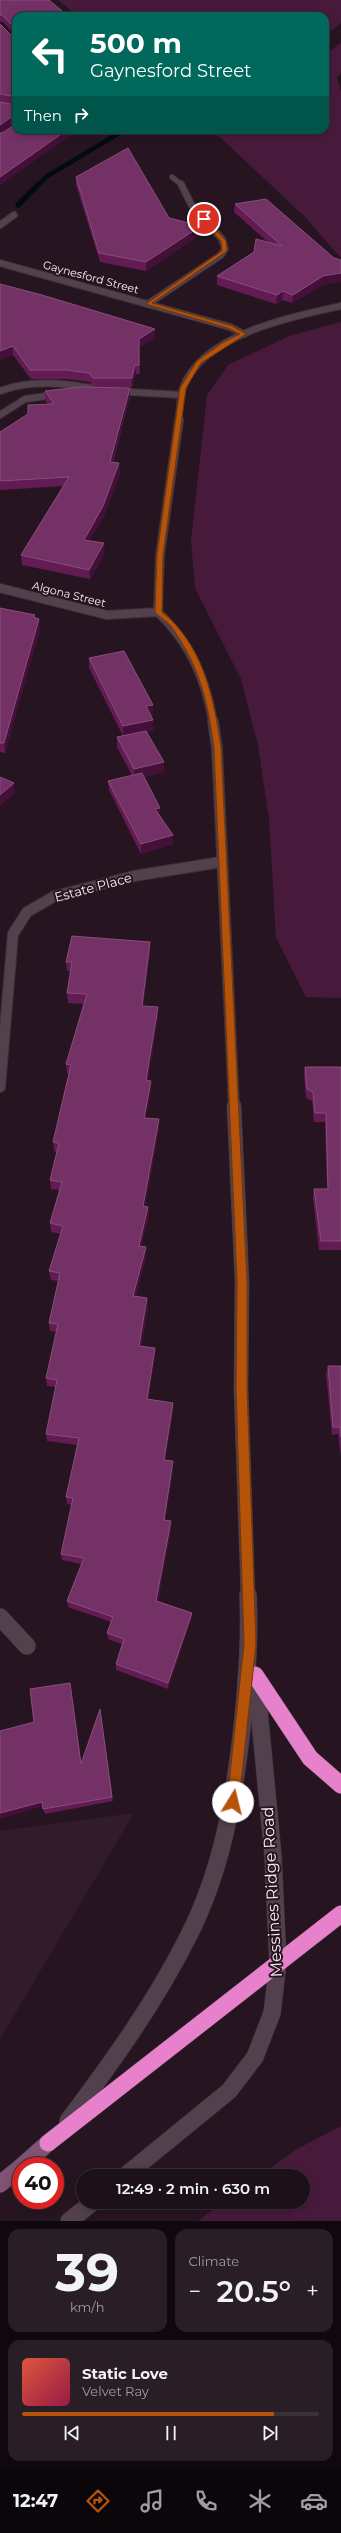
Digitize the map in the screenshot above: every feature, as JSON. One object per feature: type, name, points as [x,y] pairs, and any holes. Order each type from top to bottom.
[{"type":"highway","points":[[255,1675],[310,1758],[341,1785]]},
{"type":"highway","points":[[48,2143],[341,1914]]},
{"type":"main road","name":"Messines Ridge Road","points":[[32,2157],[48,2143]]},
{"type":"main road","name":"Messines Ridge Road","points":[[0,2184],[12,2174]]},
{"type":"street","points":[[148,304],[221,255],[225,249],[224,241],[191,206],[185,187],[172,177]]},
{"type":"street","points":[[0,225],[14,215]]},
{"type":"street","name":"Gaynesford Street","points":[[0,263],[230,327],[244,334]]},
{"type":"street","points":[[158,612],[160,555],[185,381],[195,366],[224,344],[244,334],[282,321],[341,306]]},
{"type":"street","points":[[0,390],[21,385],[55,383],[116,391],[182,394]]},
{"type":"street","points":[[0,416],[17,403],[34,397],[116,391]]},
{"type":"street","name":"Algona Street","points":[[0,588],[107,615],[158,612]]},
{"type":"street","name":"Messines Ridge Road","points":[[134,2169],[218,2101],[245,2072],[254,2057],[272,2013],[278,1962],[273,1856],[255,1675],[250,1644],[241,1388],[242,1281],[221,862],[217,748],[212,704],[194,659],[175,626],[158,612]]},
{"type":"street","name":"Estate Place","points":[[0,1087],[13,934],[26,912],[55,896],[134,876],[221,862]]},
{"type":"street","points":[[0,1617],[27,1646]]},
{"type":"street","name":"Messines Ridge Road","points":[[48,2143],[102,2077],[150,2007],[189,1936],[203,1905],[215,1872],[233,1802],[250,1644]]},
{"type":"street","points":[[69,2221],[84,2209]]},
{"type":"shaded area","points":[[58,0],[341,0],[341,23],[329,33],[329,12],[73,12]]},
{"type":"shaded area","points":[[341,43],[341,73],[337,77],[341,92],[341,258],[305,217],[220,137],[213,134],[329,134],[329,51]]},
{"type":"shaded area","points":[[341,322],[341,998],[306,997],[276,937],[269,819],[258,745],[241,679],[195,588],[191,540],[207,395],[228,365],[289,336]]},
{"type":"shaded area","points":[[134,1813],[0,2039],[0,1831]]},
{"type":"shaded area","points":[[341,2126],[341,2221],[198,2221],[214,2209],[310,2209],[310,2169],[269,2169],[297,2149]]},
{"type":"building","points":[[0,0],[49,0],[63,12],[12,12],[12,25],[2,15],[0,15]]},
{"type":"building","points":[[0,24],[12,36],[12,96],[0,94]]},
{"type":"building","points":[[0,102],[12,104],[12,117],[0,125]]},
{"type":"building","points":[[12,127],[12,134],[61,134],[0,177],[0,133]]},
{"type":"building","points":[[128,148],[169,218],[201,226],[146,262],[99,253],[76,177]]},
{"type":"building","points":[[266,199],[334,258],[341,260],[341,273],[323,276],[293,295],[283,291],[277,295],[217,276],[254,252],[256,239],[282,246],[235,204]]},
{"type":"building","points":[[0,284],[155,329],[139,339],[139,365],[135,365],[132,378],[93,378],[89,373],[66,370],[30,370],[13,346],[0,351]]},
{"type":"building","points":[[80,387],[130,388],[110,462],[119,463],[103,506],[84,540],[104,543],[89,570],[21,555],[69,477],[0,481],[0,432],[28,414],[28,405],[54,404],[45,391]]},
{"type":"building","points":[[0,608],[35,615],[33,617],[39,619],[4,743],[0,743]]},
{"type":"building","points":[[124,651],[153,705],[146,706],[153,720],[123,726],[89,658]]},
{"type":"building","points":[[146,731],[164,762],[134,769],[117,737]]},
{"type":"building","points":[[142,773],[160,808],[155,809],[173,835],[141,844],[108,781]]},
{"type":"building","points":[[0,777],[14,783],[0,795]]},
{"type":"building","points":[[72,936],[150,942],[142,1006],[158,1007],[146,1080],[151,1081],[144,1118],[159,1119],[143,1206],[148,1207],[139,1246],[146,1247],[133,1296],[147,1298],[139,1346],[155,1348],[147,1399],[173,1403],[164,1460],[173,1461],[164,1520],[171,1521],[156,1601],[192,1613],[168,1683],[116,1664],[124,1639],[107,1633],[113,1617],[67,1601],[84,1558],[61,1554],[73,1498],[66,1497],[79,1438],[46,1434],[57,1380],[46,1378],[58,1324],[49,1323],[60,1273],[49,1271],[63,1226],[50,1223],[62,1182],[50,1180],[59,1143],[53,1142],[71,1065],[66,1064],[87,994],[67,993],[72,962],[66,962]]},
{"type":"building","points":[[305,1067],[341,1067],[341,1241],[321,1241],[314,1189],[328,1189],[326,1113],[315,1113],[313,1092],[307,1089]]},
{"type":"building","points":[[328,1366],[341,1366],[341,1437],[340,1427],[333,1427]]},
{"type":"building","points":[[70,1683],[81,1764],[100,1709],[112,1797],[43,1809],[42,1802],[0,1813],[0,1731],[34,1722],[30,1689]]},
{"type":"waterway","points":[[18,205],[46,177],[117,134]]},
{"type":"route","points":[[204,219],[226,244],[224,251],[221,255],[148,304],[230,327],[244,334],[224,344],[198,362],[187,378],[183,388],[160,555],[160,596],[158,612],[175,626],[198,666],[212,704],[217,748],[221,862],[227,956],[242,1281],[241,1388],[250,1644],[233,1802]]}]
